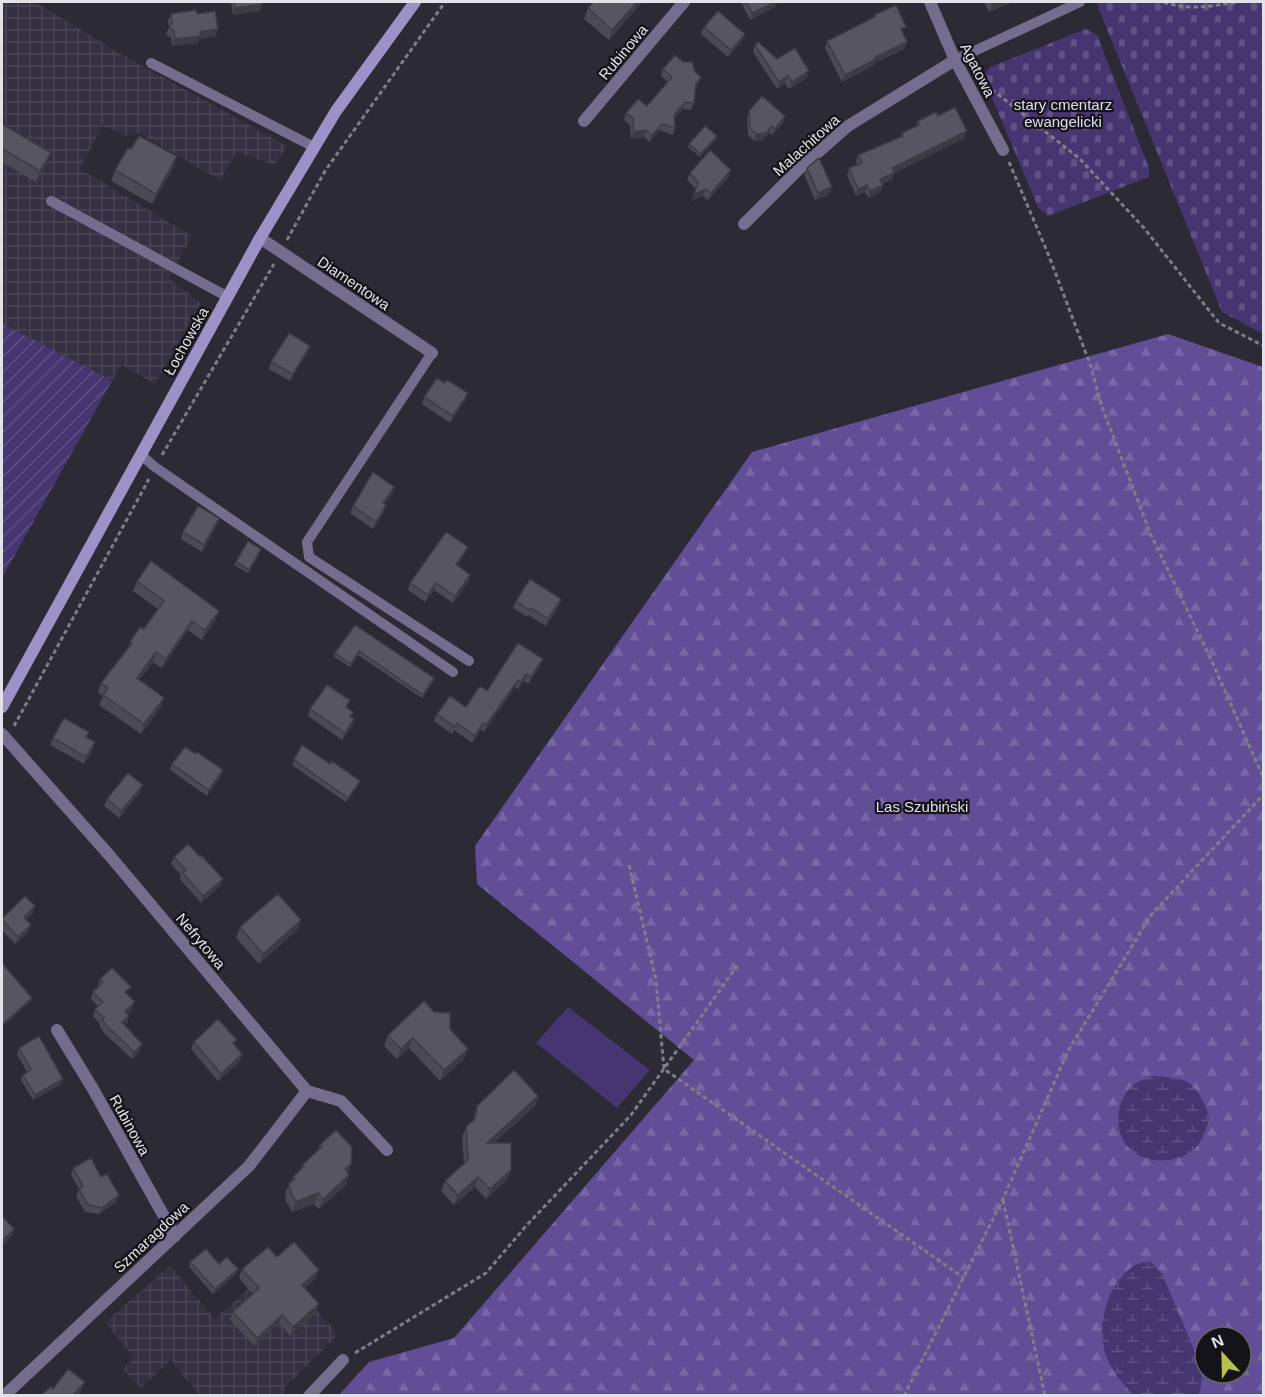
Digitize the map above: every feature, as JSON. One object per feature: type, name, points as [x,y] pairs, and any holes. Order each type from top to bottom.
[{"type":"main road","name":"Łochowska","points":[[2,707],[260,238],[336,111],[415,2]]},
{"type":"street","name":"Rubinowa","points":[[584,121],[684,2]]},
{"type":"street","name":"Agatowa","points":[[930,2],[956,60],[1003,150]]},
{"type":"street","name":"Malachitowa","points":[[744,224],[800,168],[848,126],[956,60]]},
{"type":"street","name":"Diamentowa","points":[[260,238],[432,353]]},
{"type":"street","name":"Nefrytowa","points":[[4,736],[110,856],[308,1091]]},
{"type":"street","name":"Rubinowa","points":[[57,1030],[93,1089],[175,1236]]},
{"type":"street","points":[[308,1091],[341,1101],[387,1150]]},
{"type":"street","name":"Szmaragdowa","points":[[4,1395],[249,1166],[308,1091]]},
{"type":"street","points":[[309,1395],[343,1360]]},
{"type":"lane","points":[[956,60],[1080,2]]},
{"type":"lane","points":[[151,63],[314,147]]},
{"type":"lane","points":[[51,201],[228,297]]},
{"type":"lane","points":[[432,353],[307,542],[309,557],[469,661]]},
{"type":"lane","points":[[141,455],[155,467],[453,672]]},
{"type":"path","points":[[4,736],[325,171],[446,2]]},
{"type":"path","points":[[1164,2],[1178,7],[1238,2]]},
{"type":"path","points":[[982,81],[1079,158],[1144,228],[1220,323],[1263,346]]},
{"type":"path","points":[[1003,150],[1058,278],[1090,363],[1102,407],[1151,535],[1209,655],[1263,779]]},
{"type":"path","points":[[904,1395],[1003,1199],[1068,1051],[1151,915],[1263,794]]},
{"type":"path","points":[[629,865],[656,980],[664,1069],[964,1278]]},
{"type":"path","points":[[343,1360],[486,1273],[526,1226],[631,1115],[737,966]]},
{"type":"path","points":[[1003,1199],[1045,1395]]},
{"type":"shaded area","points":[[2,2],[35,2],[121,54],[287,146],[275,165],[237,152],[220,180],[139,133],[127,136],[102,126],[80,169],[192,236],[169,279],[201,303],[155,384],[122,365],[112,381],[2,323]]},
{"type":"shaded area","points":[[276,1263],[338,1335],[285,1387],[285,1395],[199,1395],[171,1360],[141,1388],[123,1369],[134,1358],[105,1322],[170,1266],[215,1319]]},
{"type":"green space","points":[[1096,2],[1263,2],[1263,334],[1222,312]]},
{"type":"green space","name":"stary cmentarz ewangelicki","points":[[1086,29],[1097,35],[1149,168],[1149,177],[1048,216],[1038,207],[985,81],[985,74],[990,67]]},
{"type":"green space","points":[[2,323],[112,381],[2,578]]},
{"type":"green space","name":"Las Szubiński","points":[[1168,334],[1263,367],[1263,1395],[338,1396],[369,1362],[454,1338],[694,1060],[477,884],[475,846],[752,452]]},
{"type":"green space","points":[[568,1007],[650,1070],[617,1108],[536,1043]]},
{"type":"green space","points":[[1152,1076],[1176,1078],[1189,1083],[1199,1094],[1207,1109],[1209,1120],[1201,1140],[1185,1156],[1167,1160],[1143,1157],[1125,1143],[1120,1133],[1118,1120],[1124,1095],[1134,1084]]},
{"type":"green space","points":[[1150,1261],[1162,1274],[1193,1347],[1193,1385],[1201,1385],[1197,1395],[1133,1395],[1107,1358],[1102,1329],[1106,1306],[1116,1284],[1123,1275],[1138,1264]]},
{"type":"building","points":[[234,2],[262,2],[262,4],[235,8]]},
{"type":"building","points":[[593,2],[637,2],[612,30],[588,8]]},
{"type":"building","points":[[747,2],[775,2],[752,13]]},
{"type":"building","points":[[896,5],[906,27],[901,29],[907,42],[845,75],[827,41]]},
{"type":"building","points":[[196,10],[197,14],[215,11],[218,29],[200,32],[200,36],[175,39],[174,31],[169,27],[172,23],[171,14]]},
{"type":"building","points":[[718,11],[745,34],[731,50],[704,27]]},
{"type":"building","points":[[758,42],[777,59],[795,48],[809,71],[792,82],[788,76],[779,82],[755,45]]},
{"type":"building","points":[[675,55],[683,62],[692,62],[695,72],[701,77],[696,84],[694,103],[685,102],[674,115],[675,128],[662,124],[652,135],[646,130],[634,132],[633,118],[626,113],[638,99],[647,106],[672,77],[663,69]]},
{"type":"building","points":[[762,96],[785,116],[775,129],[772,126],[766,133],[756,134],[750,128],[749,111]]},
{"type":"building","points":[[955,107],[967,131],[892,168],[894,173],[880,179],[883,185],[870,191],[867,185],[858,189],[849,168],[862,163],[858,155],[903,136],[902,133],[919,125],[918,121],[936,112],[938,116]]},
{"type":"building","points":[[2,124],[51,153],[40,171],[2,149]]},
{"type":"building","points":[[705,126],[717,136],[701,154],[689,144]]},
{"type":"building","points":[[139,136],[177,156],[156,194],[115,170],[128,148],[131,149]]},
{"type":"building","points":[[710,150],[731,170],[711,193],[706,189],[694,194],[698,182],[690,173]]},
{"type":"building","points":[[819,158],[832,187],[818,193],[807,168]]},
{"type":"building","points":[[289,333],[310,346],[293,374],[271,362]]},
{"type":"building","points":[[437,378],[445,383],[447,380],[468,393],[453,416],[424,397]]},
{"type":"building","points":[[373,472],[394,487],[383,503],[386,505],[376,522],[353,506]]},
{"type":"building","points":[[198,506],[219,518],[204,545],[183,532]]},
{"type":"building","points":[[446,532],[468,547],[456,564],[470,575],[455,596],[436,583],[428,595],[410,583]]},
{"type":"building","points":[[248,541],[261,549],[249,570],[236,562]]},
{"type":"building","points":[[151,561],[219,611],[205,630],[192,621],[166,659],[156,652],[137,678],[164,698],[144,724],[103,695],[108,688],[101,683],[132,643],[130,642],[140,627],[144,629],[164,601],[137,581]]},
{"type":"building","points":[[530,579],[561,599],[548,619],[516,601]]},
{"type":"building","points":[[355,625],[434,678],[423,695],[359,651],[351,664],[335,653]]},
{"type":"building","points":[[518,643],[543,659],[531,677],[526,674],[521,682],[518,680],[486,725],[483,723],[475,736],[457,723],[455,727],[437,714],[450,696],[466,707],[480,686],[487,691]]},
{"type":"building","points":[[327,685],[350,700],[346,707],[353,712],[350,716],[354,719],[345,733],[310,709]]},
{"type":"building","points":[[64,718],[89,732],[86,737],[95,742],[86,757],[53,738]]},
{"type":"building","points":[[302,745],[330,764],[332,761],[360,781],[348,798],[294,760]]},
{"type":"building","points":[[185,747],[196,754],[197,752],[223,770],[209,790],[172,764]]},
{"type":"building","points":[[128,773],[143,785],[121,811],[107,799]]},
{"type":"building","points":[[188,844],[223,879],[203,896],[182,872],[186,870],[174,857]]},
{"type":"building","points":[[278,894],[301,920],[263,954],[240,927]]},
{"type":"building","points":[[25,896],[35,906],[24,917],[31,925],[18,937],[2,919]]},
{"type":"building","points":[[2,963],[32,998],[2,1025]]},
{"type":"building","points":[[112,968],[131,987],[125,992],[135,1002],[125,1011],[129,1016],[122,1022],[142,1044],[134,1052],[107,1026],[102,1020],[104,1018],[95,1009],[103,1002],[93,992],[103,982],[100,979]]},
{"type":"building","points":[[424,1001],[434,1012],[450,1013],[450,1029],[468,1049],[444,1070],[413,1038],[401,1049],[388,1035]]},
{"type":"building","points":[[218,1019],[237,1040],[233,1043],[242,1054],[221,1074],[194,1042]]},
{"type":"building","points":[[39,1036],[63,1079],[35,1095],[23,1075],[31,1070],[19,1048]]},
{"type":"building","points":[[514,1070],[538,1096],[487,1143],[511,1143],[511,1170],[490,1189],[478,1177],[458,1195],[445,1181],[468,1160],[466,1127],[475,1119],[477,1106]]},
{"type":"building","points":[[336,1130],[352,1147],[351,1164],[345,1169],[349,1175],[323,1199],[318,1193],[296,1202],[289,1184],[295,1179],[293,1177],[304,1166],[303,1164]]},
{"type":"building","points":[[91,1158],[101,1177],[107,1174],[119,1195],[102,1208],[88,1205],[79,1189],[83,1186],[73,1168]]},
{"type":"building","points":[[2,1216],[14,1229],[2,1241]]},
{"type":"building","points":[[294,1242],[319,1270],[302,1285],[319,1304],[293,1327],[282,1315],[257,1338],[233,1312],[259,1288],[242,1269],[268,1247],[277,1257]]},
{"type":"building","points":[[206,1249],[219,1264],[227,1257],[238,1269],[215,1289],[190,1262]]},
{"type":"building","points":[[68,1369],[85,1382],[73,1395],[41,1395],[51,1387],[53,1389]]}]
